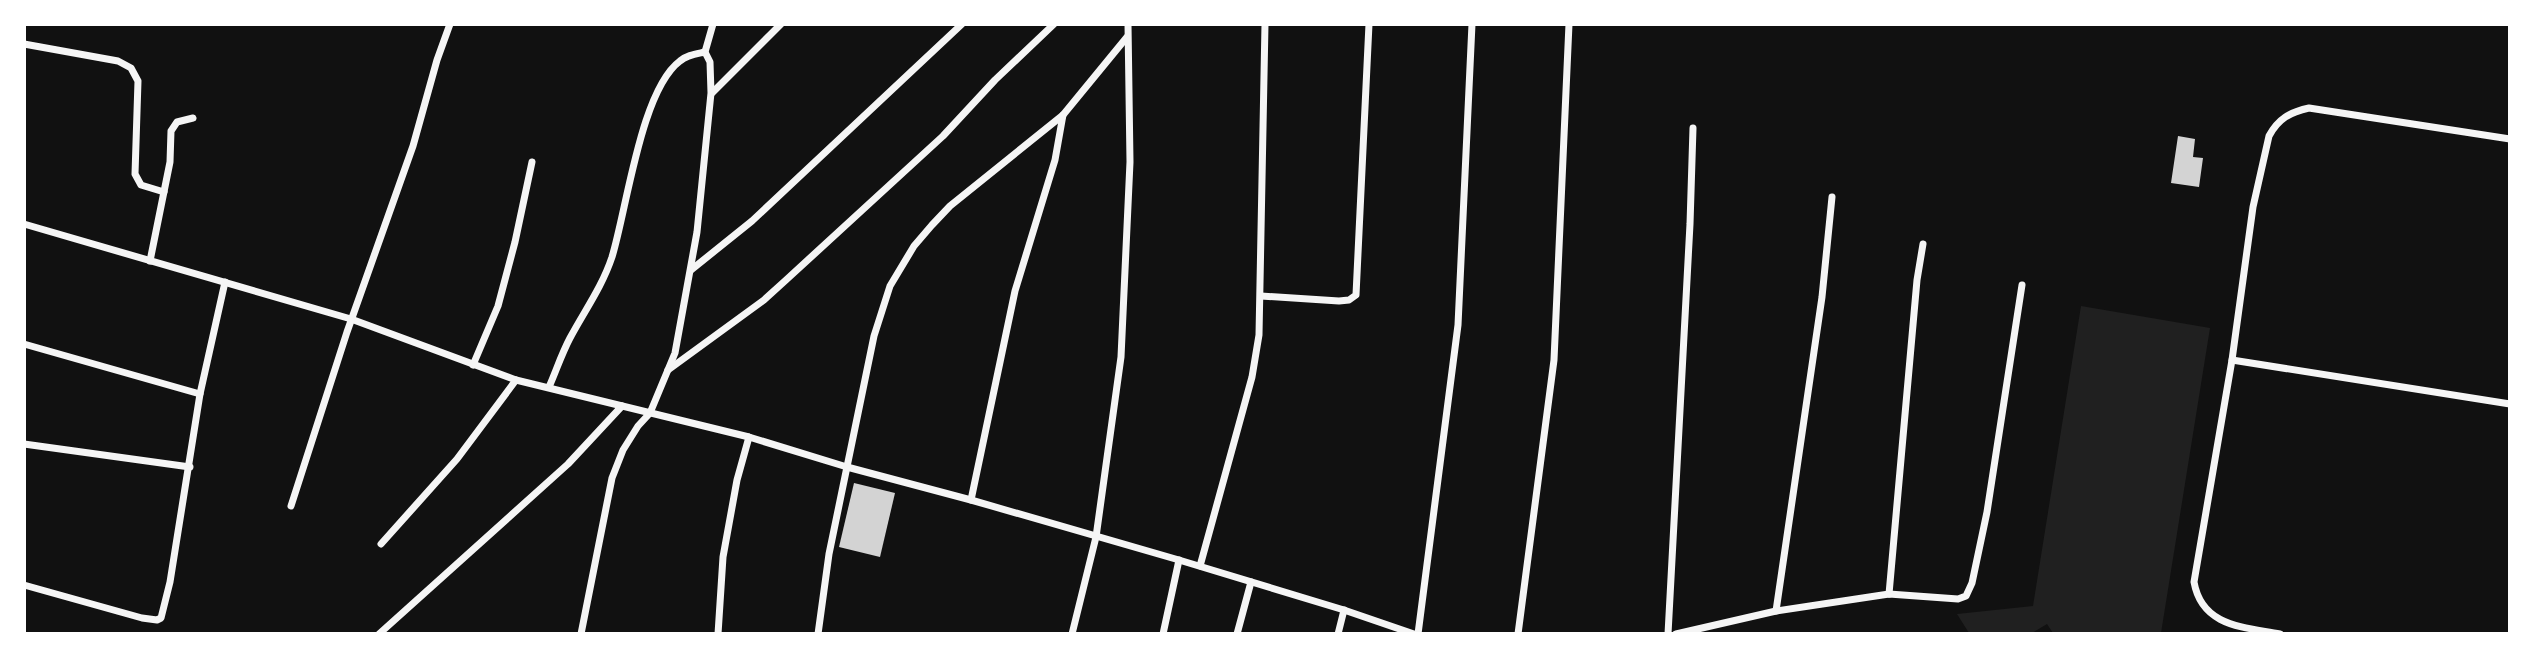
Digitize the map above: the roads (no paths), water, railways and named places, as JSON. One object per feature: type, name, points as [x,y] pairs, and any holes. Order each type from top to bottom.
[{"type":"street","points":[[291,506],[351,318],[409,158],[450,24]]},
{"type":"street","points":[[580,634],[612,478],[623,450],[650,413],[675,353],[697,232],[712,93],[710,62],[705,52],[713,24]]},
{"type":"street","points":[[712,93],[781,24]]},
{"type":"street","points":[[691,270],[752,221],[962,24]]},
{"type":"street","points":[[668,370],[786,281],[943,136],[995,80],[1055,24]]},
{"type":"street","points":[[1072,634],[1096,537],[1121,358],[1130,162],[1128,24]]},
{"type":"street","points":[[1200,566],[1252,377],[1259,335],[1265,24]]},
{"type":"street","points":[[1261,296],[1339,301],[1349,300],[1356,295],[1369,24]]},
{"type":"street","points":[[24,224],[351,318],[516,380],[749,437],[1200,566],[1416,634],[1458,325],[1472,24]]},
{"type":"street","points":[[1518,634],[1554,360],[1569,24]]},
{"type":"street","points":[[818,634],[829,554],[874,336],[890,286],[914,246],[950,206],[1063,115],[1127,37]]},
{"type":"street","points":[[24,44],[117,61],[131,68],[138,81],[135,174],[141,185],[164,192]]},
{"type":"street","points":[[549,387],[570,339],[594,300],[611,257],[648,111],[666,77],[679,61],[705,52]]},
{"type":"street","points":[[2280,634],[2230,625],[2217,619],[2203,605],[2194,582],[2232,360],[2253,207],[2266,142],[2279,120],[2297,110],[2309,108],[2510,139]]},
{"type":"street","points":[[971,500],[1015,291],[1055,160],[1063,115]]},
{"type":"street","points":[[150,261],[170,162],[171,131],[177,122],[193,118]]},
{"type":"street","points":[[1668,634],[1693,128]]},
{"type":"street","points":[[473,365],[498,306],[516,242],[533,162]]},
{"type":"street","points":[[1776,611],[1822,297],[1832,197]]},
{"type":"street","points":[[1889,594],[1917,280],[1923,244]]},
{"type":"street","points":[[24,585],[142,618],[161,618],[170,582],[200,394],[225,282]]},
{"type":"street","points":[[1676,634],[1776,611],[1889,594],[1958,599],[1967,594],[1987,512],[2022,285]]},
{"type":"street","points":[[24,344],[200,394]]},
{"type":"street","points":[[2232,360],[2510,404]]},
{"type":"street","points":[[381,544],[457,459],[516,380]]},
{"type":"street","points":[[379,634],[568,464],[622,406]]},
{"type":"street","points":[[718,634],[723,557],[737,480],[749,437]]},
{"type":"street","points":[[24,444],[190,467]]},
{"type":"street","points":[[1163,634],[1179,560]]},
{"type":"street","points":[[1237,634],[1251,582]]},
{"type":"street","points":[[1338,634],[1344,610]]}]
